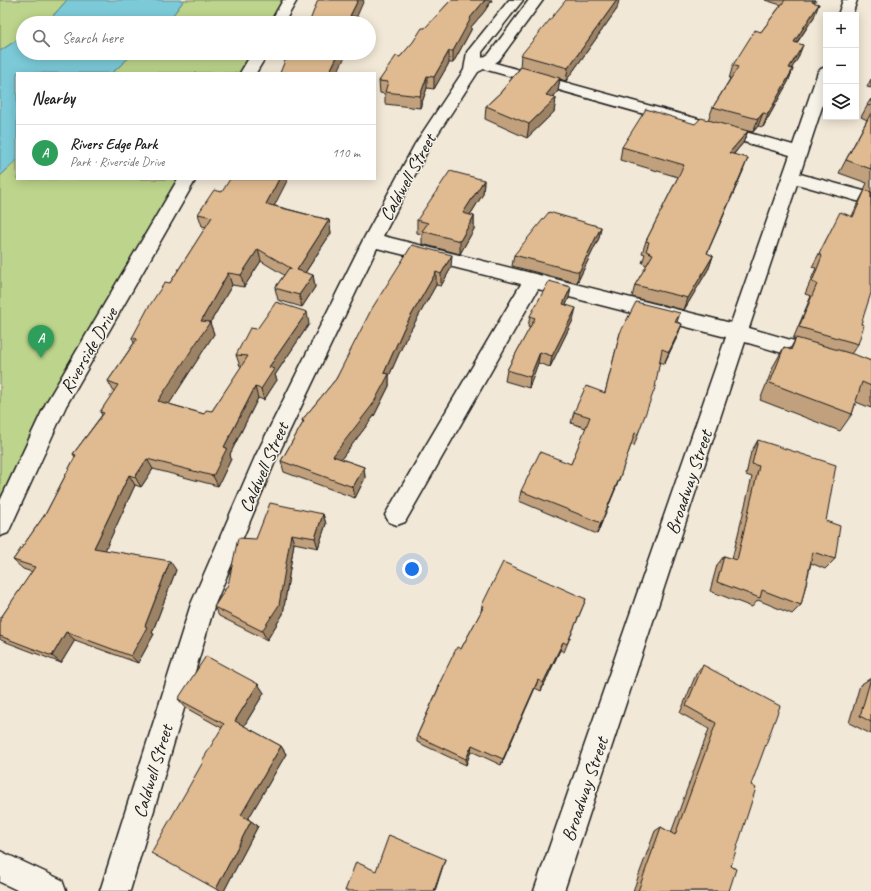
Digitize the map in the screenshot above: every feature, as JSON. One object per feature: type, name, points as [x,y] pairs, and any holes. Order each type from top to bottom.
[{"type":"street","points":[[281,16],[290,0]]},
{"type":"street","name":"Caldwell Street","points":[[477,67],[475,52],[516,0]]},
{"type":"street","name":"Caldwell Street","points":[[115,891],[203,604],[266,457],[372,240],[423,144],[477,67],[494,57],[536,0]]},
{"type":"street","points":[[846,12],[850,0]]},
{"type":"street","points":[[249,72],[256,60]]},
{"type":"street","points":[[477,67],[799,152]]},
{"type":"street","name":"Broadway Street","points":[[549,891],[823,81]]},
{"type":"street","points":[[791,177],[871,199]]},
{"type":"street","name":"Riverside Drive","points":[[0,526],[57,403],[186,180]]},
{"type":"street","points":[[372,240],[738,332],[871,371]]},
{"type":"street","points":[[397,515],[533,281]]},
{"type":"street","points":[[0,866],[51,891]]},
{"type":"green space","points":[[0,0],[67,0],[52,16],[16,16],[16,41],[0,51]]},
{"type":"green space","points":[[184,0],[290,0],[281,16],[172,16]]},
{"type":"green space","points":[[126,60],[256,60],[249,72],[113,72]]},
{"type":"green space","points":[[16,161],[16,180],[186,180],[14,496],[0,495],[0,176]]},
{"type":"water","points":[[67,0],[184,0],[172,16],[53,16]]},
{"type":"water","points":[[16,41],[16,60],[126,60],[113,72],[16,72],[16,161],[0,176],[0,51]]},
{"type":"building","points":[[318,0],[358,0],[350,16],[312,16]]},
{"type":"building","points":[[451,0],[485,0],[470,18],[453,51],[449,51],[434,77],[427,76],[420,96],[385,92],[388,82],[379,81],[396,56],[400,57],[413,42],[422,28],[425,28]]},
{"type":"building","points":[[566,0],[617,0],[568,68],[521,55]]},
{"type":"building","points":[[785,0],[813,0],[812,2],[819,4],[794,42],[803,45],[789,68],[793,69],[768,114],[763,113],[758,119],[713,107],[738,67],[733,65],[755,30],[761,32]]},
{"type":"building","points":[[285,60],[336,60],[330,72],[280,72]]},
{"type":"building","points":[[521,67],[560,78],[546,95],[556,98],[529,124],[486,106],[501,92]]},
{"type":"building","points":[[871,99],[871,106],[867,105]]},
{"type":"building","points":[[646,109],[695,124],[701,118],[748,131],[729,153],[748,158],[707,253],[713,256],[688,298],[635,285],[653,254],[646,251],[649,242],[646,241],[684,165],[622,147]]},
{"type":"building","points":[[871,113],[871,169],[846,160]]},
{"type":"building","points":[[450,171],[484,180],[463,213],[474,216],[460,241],[422,231],[428,223],[417,220]]},
{"type":"building","points":[[229,180],[278,180],[266,204],[329,220],[297,270],[313,275],[299,295],[275,288],[289,268],[292,269],[258,249],[241,275],[228,273],[201,321],[210,322],[158,401],[204,414],[206,410],[212,411],[248,356],[236,355],[250,328],[257,329],[276,302],[307,312],[269,367],[274,369],[261,389],[255,387],[224,447],[227,448],[213,476],[147,459],[135,477],[129,475],[94,548],[170,561],[145,626],[147,627],[131,656],[66,632],[52,656],[0,636],[0,619],[35,567],[13,560],[46,513],[76,455],[73,454],[104,413],[100,412],[118,385],[108,381],[137,339],[132,338],[148,308],[165,282],[170,283],[212,217],[198,214],[214,190],[222,192]]},
{"type":"building","points":[[865,190],[871,192],[871,293],[861,324],[864,325],[858,344],[799,327],[817,284],[812,282],[822,256],[819,254],[840,212],[853,217]]},
{"type":"building","points":[[549,212],[601,227],[579,272],[514,255]]},
{"type":"building","points":[[412,245],[452,255],[441,274],[436,272],[404,328],[384,373],[389,374],[373,404],[333,456],[364,467],[353,487],[281,461],[304,421],[302,420],[336,379],[371,310]]},
{"type":"building","points":[[549,281],[571,287],[563,304],[576,308],[552,356],[540,352],[530,377],[507,370],[535,318],[530,316]]},
{"type":"building","points":[[636,302],[680,313],[675,322],[682,324],[669,352],[662,349],[655,388],[638,434],[635,433],[621,474],[601,523],[521,491],[540,452],[571,464],[590,417],[574,412],[586,386],[605,393],[620,333]]},
{"type":"building","points":[[796,338],[856,355],[871,361],[871,386],[862,382],[852,414],[770,383],[784,347],[791,350]]},
{"type":"building","points":[[758,440],[836,465],[826,521],[840,526],[835,559],[813,552],[801,605],[762,590],[760,598],[717,582],[724,556],[737,560],[759,466],[752,464]]},
{"type":"building","points":[[270,503],[323,514],[315,538],[291,534],[279,605],[262,631],[214,607],[228,585],[238,538],[256,539]]},
{"type":"building","points":[[503,562],[586,599],[567,644],[563,642],[543,683],[538,680],[503,759],[472,745],[466,759],[417,736],[440,685],[439,684],[457,647],[461,649],[484,606],[482,605]]},
{"type":"building","points":[[206,656],[258,684],[235,721],[281,746],[241,815],[251,821],[216,889],[151,853],[224,724],[178,699]]},
{"type":"building","points":[[703,665],[780,706],[751,785],[756,788],[731,866],[736,869],[729,891],[638,891],[661,827],[675,835],[716,723],[686,706]]},
{"type":"building","points":[[871,678],[871,722],[860,716]]},
{"type":"building","points":[[389,835],[445,859],[434,891],[345,891],[356,862],[376,871]]},
{"type":"place","name":"Rivers Edge Park","points":[[41,358]]}]
